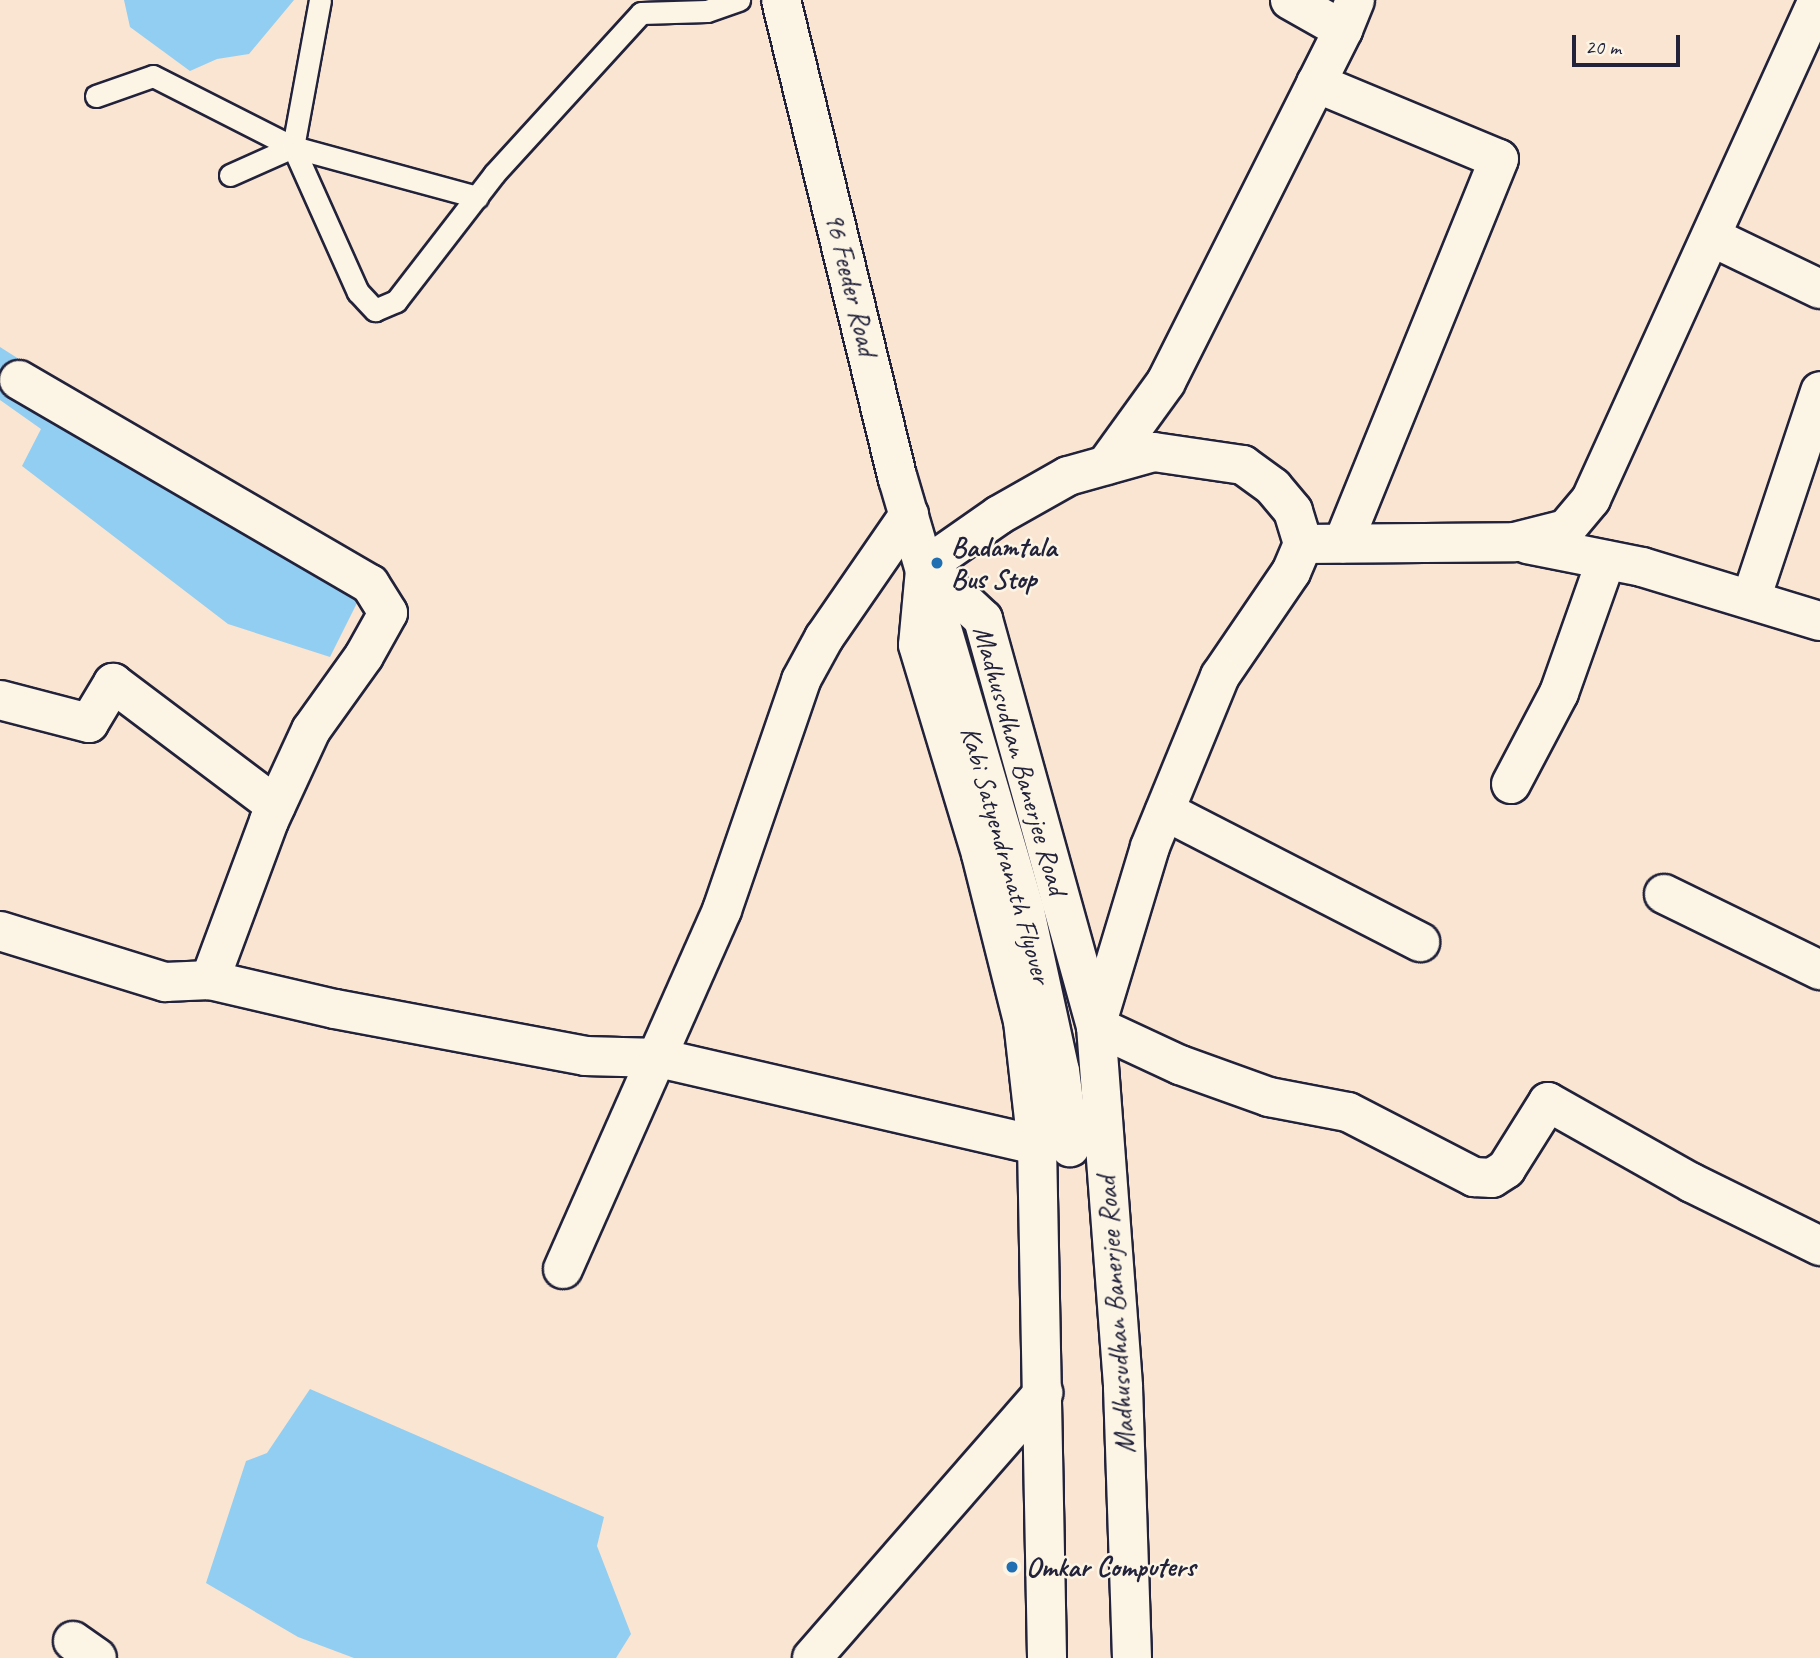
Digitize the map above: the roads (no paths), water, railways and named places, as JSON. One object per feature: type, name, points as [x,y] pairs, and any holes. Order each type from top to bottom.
[{"type":"street","name":"96 Feeder Road","points":[[781,0],[909,515],[926,566]]},
{"type":"street","points":[[1106,465],[1166,382],[1349,15],[1290,0]]},
{"type":"street","points":[[1515,542],[1566,529],[1591,499],[1818,0]]},
{"type":"street","points":[[1316,83],[1499,159],[1343,544]]},
{"type":"street","points":[[1712,237],[1820,289]]},
{"type":"street","points":[[19,380],[370,584],[388,613],[364,656],[311,730],[276,806],[210,980]]},
{"type":"street","points":[[1751,599],[1820,390]]},
{"type":"street","points":[[1046,1658],[1043,1393],[1054,1146],[981,854],[918,645],[926,566],[999,515],[1068,476],[1154,452],[1243,465],[1273,486],[1293,511],[1303,544],[1291,572],[1220,676],[1165,811],[1096,1026],[1180,1065],[1269,1097],[1348,1112],[1474,1177],[1492,1178],[1506,1169],[1548,1102],[1692,1184],[1820,1246]]},
{"type":"street","points":[[564,1269],[722,910],[802,680],[824,638],[909,515]]},
{"type":"street","points":[[1303,544],[1515,542],[1606,560],[1751,599],[1820,621]]},
{"type":"street","points":[[1511,785],[1559,693],[1606,560]]},
{"type":"street","name":"Kabi Satyendranath Flyover","points":[[926,566],[1042,981],[1054,1146]]},
{"type":"street","name":"Madhusudhan Banerjee Road","points":[[926,566],[983,619],[1096,1026],[1124,1387],[1132,1658]]},
{"type":"street","points":[[0,700],[89,723],[113,683],[276,806]]},
{"type":"street","points":[[1165,811],[1420,942]]},
{"type":"street","points":[[1664,894],[1820,970]]},
{"type":"street","points":[[0,931],[165,982],[210,980],[335,1009],[585,1056],[659,1058],[1054,1146]]},
{"type":"street","points":[[812,1658],[1043,1393]]},
{"type":"lane","points":[[320,0],[293,147],[358,292],[375,310],[396,301],[477,197],[641,13],[707,11],[739,0]]},
{"type":"lane","points":[[96,96],[153,76],[293,147],[477,197]]},
{"type":"lane","points":[[230,175],[293,147]]},
{"type":"water","points":[[124,0],[294,0],[249,54],[217,59],[190,71],[130,27]]},
{"type":"water","points":[[0,347],[368,581],[330,657],[228,624],[22,466],[41,429],[0,400]]},
{"type":"water","points":[[310,1389],[604,1517],[597,1546],[631,1634],[616,1658],[354,1658],[298,1637],[206,1583],[246,1461],[267,1453]]},
{"type":"place","name":"Badamtala Bus Stop","points":[[937,563]]},
{"type":"place","name":"Omkar Computers","points":[[1012,1567]]}]
